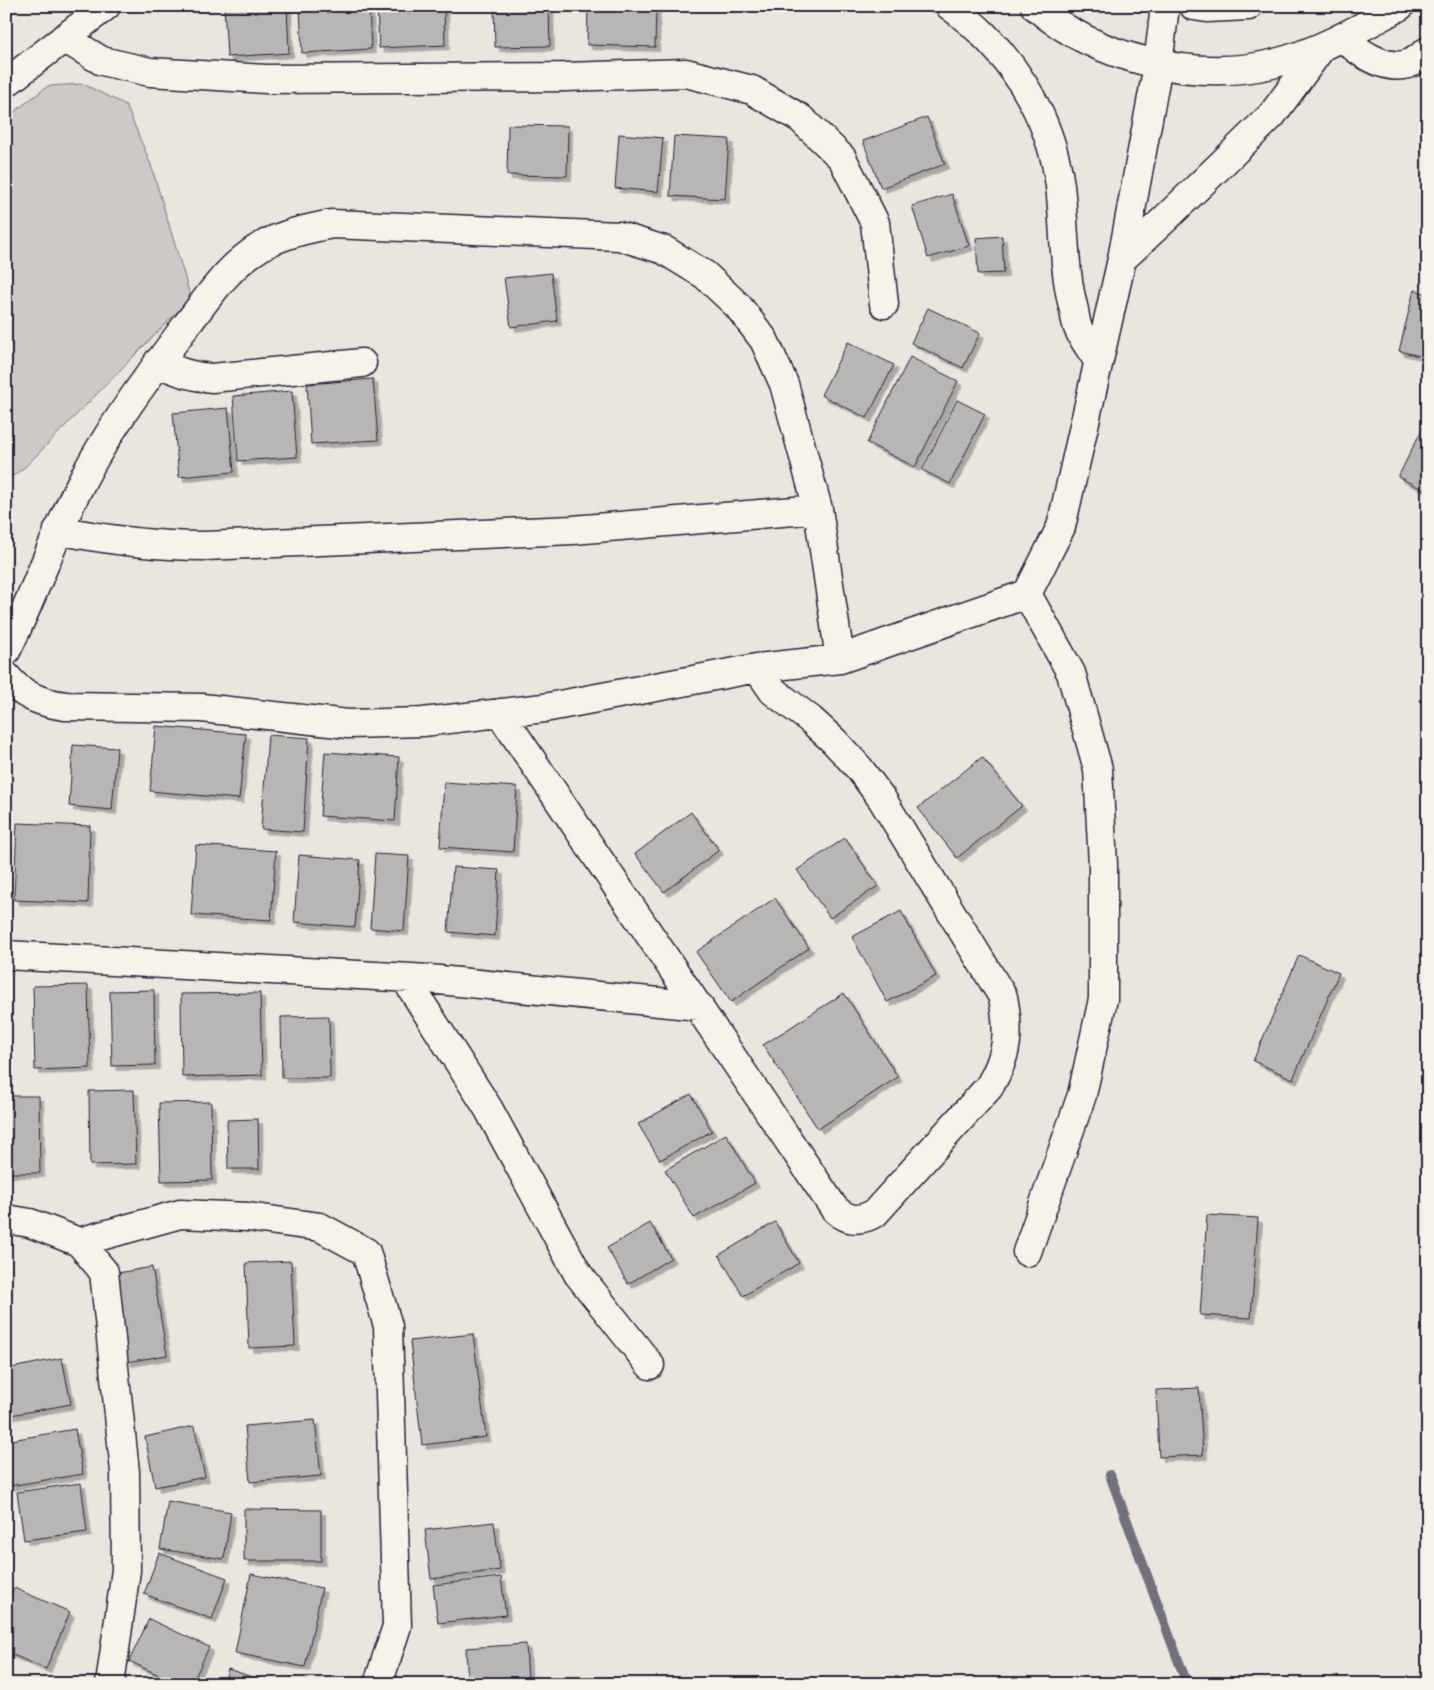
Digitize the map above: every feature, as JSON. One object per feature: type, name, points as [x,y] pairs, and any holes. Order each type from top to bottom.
[{"type":"street","points":[[6,83],[106,6]]},
{"type":"street","points":[[950,6],[991,42],[1014,70],[1032,100],[1044,127],[1054,156],[1060,184],[1068,289],[1079,330],[1098,361]]},
{"type":"street","points":[[1035,6],[1081,37],[1119,54],[1158,64],[1190,69],[1227,70],[1272,64],[1332,42],[1400,6]]},
{"type":"street","points":[[6,676],[14,687],[30,697],[48,704],[66,706],[202,708],[348,724],[423,722],[544,708],[757,668],[840,659],[1027,594],[1061,528],[1122,259],[1158,64],[1165,6]]},
{"type":"street","points":[[1194,6],[1207,8],[1248,6]]},
{"type":"street","points":[[64,38],[102,61],[150,72],[266,79],[566,77],[686,73],[752,90],[800,118],[842,158],[875,223],[884,304]]},
{"type":"street","points":[[1122,259],[1272,115],[1332,42]]},
{"type":"street","points":[[1332,42],[1392,65],[1408,64],[1428,51]]},
{"type":"street","points":[[6,651],[58,530],[85,475],[158,362],[228,271],[260,247],[296,232],[332,224],[619,236],[664,250],[705,275],[738,306],[764,340],[784,384],[818,509],[840,659]]},
{"type":"street","points":[[158,362],[179,373],[195,377],[212,378],[362,363]]},
{"type":"street","points":[[58,530],[123,542],[164,546],[205,546],[573,530],[818,509]]},
{"type":"street","points":[[1027,594],[1071,673],[1098,769],[1103,865],[1103,999],[1082,1095],[1027,1252]]},
{"type":"street","points":[[500,713],[834,1208],[840,1214],[857,1220],[875,1213],[989,1087],[998,1072],[1004,1056],[1008,1039],[1007,1018],[1003,997],[882,798],[859,768],[834,741],[811,720],[773,691],[757,668]]},
{"type":"street","points":[[6,955],[405,978],[699,1006]]},
{"type":"street","points":[[405,978],[488,1108],[578,1274],[650,1365]]},
{"type":"street","points":[[80,1242],[180,1214],[248,1217],[320,1227],[366,1252],[388,1326],[397,1626],[378,1684]]},
{"type":"street","points":[[6,1219],[30,1223],[80,1242],[104,1272],[125,1472],[126,1570],[110,1684]]},
{"type":"shaded area","points":[[83,84],[126,105],[151,165],[191,298],[25,467],[6,481],[6,118],[48,86]]},
{"type":"building","points":[[224,6],[287,6],[289,53],[227,57]]},
{"type":"building","points":[[300,6],[369,6],[371,49],[302,53]]},
{"type":"building","points":[[377,6],[444,6],[445,45],[379,48]]},
{"type":"building","points":[[494,6],[549,6],[550,46],[495,47]]},
{"type":"building","points":[[588,6],[656,6],[655,47],[587,45]]},
{"type":"building","points":[[927,117],[945,164],[881,188],[863,141]]},
{"type":"building","points":[[508,125],[568,126],[567,176],[507,175]]},
{"type":"building","points":[[619,134],[663,138],[658,192],[615,188]]},
{"type":"building","points":[[674,136],[729,139],[725,199],[670,196]]},
{"type":"building","points":[[952,194],[969,246],[928,258],[912,206]]},
{"type":"building","points":[[1002,236],[1004,273],[978,274],[976,238]]},
{"type":"building","points":[[551,273],[557,321],[511,327],[504,278]]},
{"type":"building","points":[[1414,290],[1428,294],[1428,358],[1399,351]]},
{"type":"building","points":[[928,308],[980,333],[963,368],[911,343]]},
{"type":"building","points":[[848,342],[894,365],[867,418],[821,395]]},
{"type":"building","points":[[910,357],[958,381],[915,467],[867,443]]},
{"type":"building","points":[[373,379],[378,440],[311,444],[307,384]]},
{"type":"building","points":[[292,391],[297,457],[238,461],[233,396]]},
{"type":"building","points":[[957,400],[985,414],[950,484],[922,470]]},
{"type":"building","points":[[228,408],[234,472],[179,477],[173,413]]},
{"type":"building","points":[[1428,417],[1428,492],[1398,477]]},
{"type":"building","points":[[156,726],[246,734],[239,799],[150,791]]},
{"type":"building","points":[[268,735],[309,738],[303,832],[261,829]]},
{"type":"building","points":[[73,745],[117,748],[112,810],[69,806]]},
{"type":"building","points":[[325,752],[399,757],[395,821],[320,816]]},
{"type":"building","points":[[982,757],[1022,806],[957,858],[918,808]]},
{"type":"building","points":[[444,782],[517,787],[513,852],[440,847]]},
{"type":"building","points":[[691,812],[719,850],[664,892],[635,854]]},
{"type":"building","points":[[17,823],[90,826],[88,903],[14,900]]},
{"type":"building","points":[[845,838],[878,886],[830,918],[797,870]]},
{"type":"building","points":[[196,845],[276,851],[271,920],[191,915]]},
{"type":"building","points":[[375,854],[409,856],[404,931],[370,928]]},
{"type":"building","points":[[299,855],[360,860],[355,927],[294,922]]},
{"type":"building","points":[[453,867],[499,870],[495,936],[448,932]]},
{"type":"building","points":[[775,898],[809,948],[731,1002],[696,952]]},
{"type":"building","points":[[901,911],[936,976],[887,1002],[852,937]]},
{"type":"building","points":[[1299,955],[1339,973],[1293,1079],[1253,1061]]},
{"type":"building","points":[[88,985],[90,1068],[35,1070],[33,986]]},
{"type":"building","points":[[154,990],[155,1065],[112,1066],[110,991]]},
{"type":"building","points":[[260,993],[262,1075],[182,1077],[181,994]]},
{"type":"building","points":[[844,993],[898,1077],[818,1129],[763,1045]]},
{"type":"building","points":[[329,1016],[330,1078],[282,1078],[281,1017]]},
{"type":"building","points":[[134,1090],[136,1164],[90,1165],[89,1091]]},
{"type":"building","points":[[691,1094],[712,1131],[660,1160],[638,1124]]},
{"type":"building","points":[[6,1096],[39,1096],[40,1173],[6,1173]]},
{"type":"building","points":[[211,1102],[212,1180],[161,1181],[159,1103]]},
{"type":"building","points":[[258,1119],[259,1169],[228,1169],[227,1120]]},
{"type":"building","points":[[726,1134],[755,1183],[694,1218],[665,1170]]},
{"type":"building","points":[[1207,1215],[1258,1218],[1251,1318],[1200,1315]]},
{"type":"building","points":[[775,1222],[799,1263],[743,1296],[719,1255]]},
{"type":"building","points":[[650,1223],[671,1258],[628,1284],[607,1248]]},
{"type":"building","points":[[291,1261],[295,1346],[249,1348],[246,1263]]},
{"type":"building","points":[[152,1267],[167,1355],[127,1362],[112,1274]]},
{"type":"building","points":[[473,1334],[486,1437],[422,1445],[410,1341]]},
{"type":"building","points":[[62,1358],[71,1404],[6,1416],[6,1369]]},
{"type":"building","points":[[1199,1388],[1203,1455],[1159,1457],[1156,1390]]},
{"type":"building","points":[[315,1420],[321,1476],[250,1482],[245,1426]]},
{"type":"building","points":[[194,1426],[205,1477],[155,1487],[145,1437]]},
{"type":"building","points":[[75,1429],[83,1474],[9,1486],[6,1472],[6,1441]]},
{"type":"building","points":[[81,1483],[87,1532],[24,1540],[17,1492]]},
{"type":"building","points":[[168,1501],[231,1512],[224,1559],[160,1549]]},
{"type":"building","points":[[244,1509],[321,1510],[321,1561],[244,1561]]},
{"type":"building","points":[[494,1522],[500,1570],[431,1579],[425,1530]]},
{"type":"building","points":[[159,1553],[227,1578],[212,1619],[144,1594]]},
{"type":"building","points":[[251,1574],[322,1588],[305,1667],[235,1653]]},
{"type":"building","points":[[501,1577],[506,1615],[438,1623],[433,1585]]},
{"type":"building","points":[[14,1588],[70,1612],[46,1669],[6,1652],[6,1607]]},
{"type":"building","points":[[149,1619],[209,1647],[192,1684],[178,1684],[129,1661]]},
{"type":"building","points":[[526,1644],[528,1684],[468,1684],[466,1648]]},
{"type":"building","points":[[228,1669],[273,1684],[224,1684]]},
{"type":"waterway","points":[[1110,1475],[1187,1684]]}]
